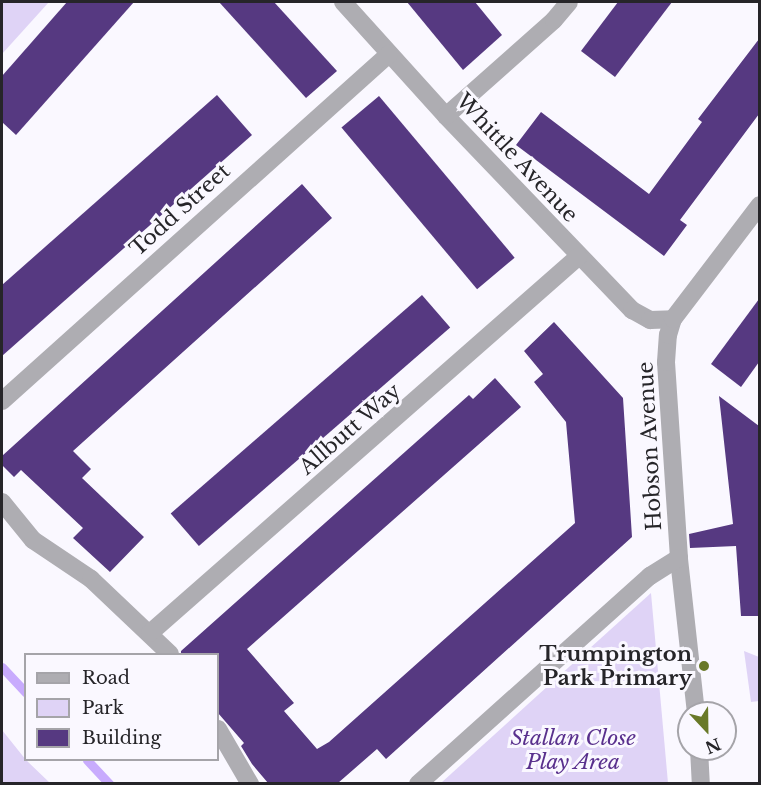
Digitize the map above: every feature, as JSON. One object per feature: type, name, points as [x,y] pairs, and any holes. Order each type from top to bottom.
[{"type":"street","name":"Whittle Avenue","points":[[343,2],[446,116],[632,310],[650,320],[673,319]]},
{"type":"street","points":[[446,116],[555,20],[569,2]]},
{"type":"street","name":"Todd Street","points":[[2,401],[389,54]]},
{"type":"street","name":"Hobson Avenue","points":[[695,701],[679,558],[666,362],[673,319],[759,205]]},
{"type":"street","name":"Allbutt Way","points":[[150,633],[579,257]]},
{"type":"street","points":[[2,502],[33,540],[91,579],[169,653]]},
{"type":"street","points":[[418,783],[650,576],[679,558]]},
{"type":"street","points":[[219,731],[250,783]]},
{"type":"street","points":[[700,761],[701,783]]},
{"type":"green space","points":[[2,2],[49,2],[2,54]]},
{"type":"green space","name":"Stallan Close Play Area","points":[[651,593],[668,783],[441,783],[538,695]]},
{"type":"green space","points":[[744,651],[759,657],[759,701],[751,702]]},
{"type":"green space","points":[[2,730],[24,758],[24,761],[27,761],[50,783],[2,783]]},
{"type":"building","points":[[67,2],[134,2],[16,135],[2,122],[2,76]]},
{"type":"building","points":[[219,2],[274,2],[337,71],[306,98]]},
{"type":"building","points":[[407,2],[475,2],[502,35],[463,70]]},
{"type":"building","points":[[618,2],[672,2],[615,77],[581,51]]},
{"type":"building","points":[[759,39],[759,114],[680,220],[687,225],[664,256],[516,145],[541,112],[649,194],[702,122],[698,119]]},
{"type":"building","points":[[217,95],[252,135],[2,356],[2,285]]},
{"type":"building","points":[[379,96],[515,258],[477,289],[341,127]]},
{"type":"building","points":[[302,184],[332,218],[73,451],[91,469],[82,478],[144,537],[110,572],[73,538],[83,528],[21,470],[14,477],[2,465],[2,456]]},
{"type":"building","points":[[422,295],[450,327],[199,546],[171,513]]},
{"type":"building","points":[[759,299],[759,362],[741,387],[711,364]]},
{"type":"building","points":[[554,322],[623,398],[632,537],[386,759],[377,749],[338,783],[268,783],[241,746],[244,743],[219,714],[219,653],[181,653],[181,651],[469,395],[473,399],[495,378],[521,407],[247,649],[294,703],[284,711],[317,749],[329,742],[575,523],[566,422],[534,382],[543,374],[524,351]]},
{"type":"building","points":[[719,396],[759,426],[759,616],[741,616],[736,546],[690,548],[689,534],[733,524]]},
{"type":"waterway","points":[[2,667],[24,691]]},
{"type":"waterway","points":[[88,761],[109,784]]},
{"type":"place","name":"Trumpington Park Primary","points":[[704,666]]}]
